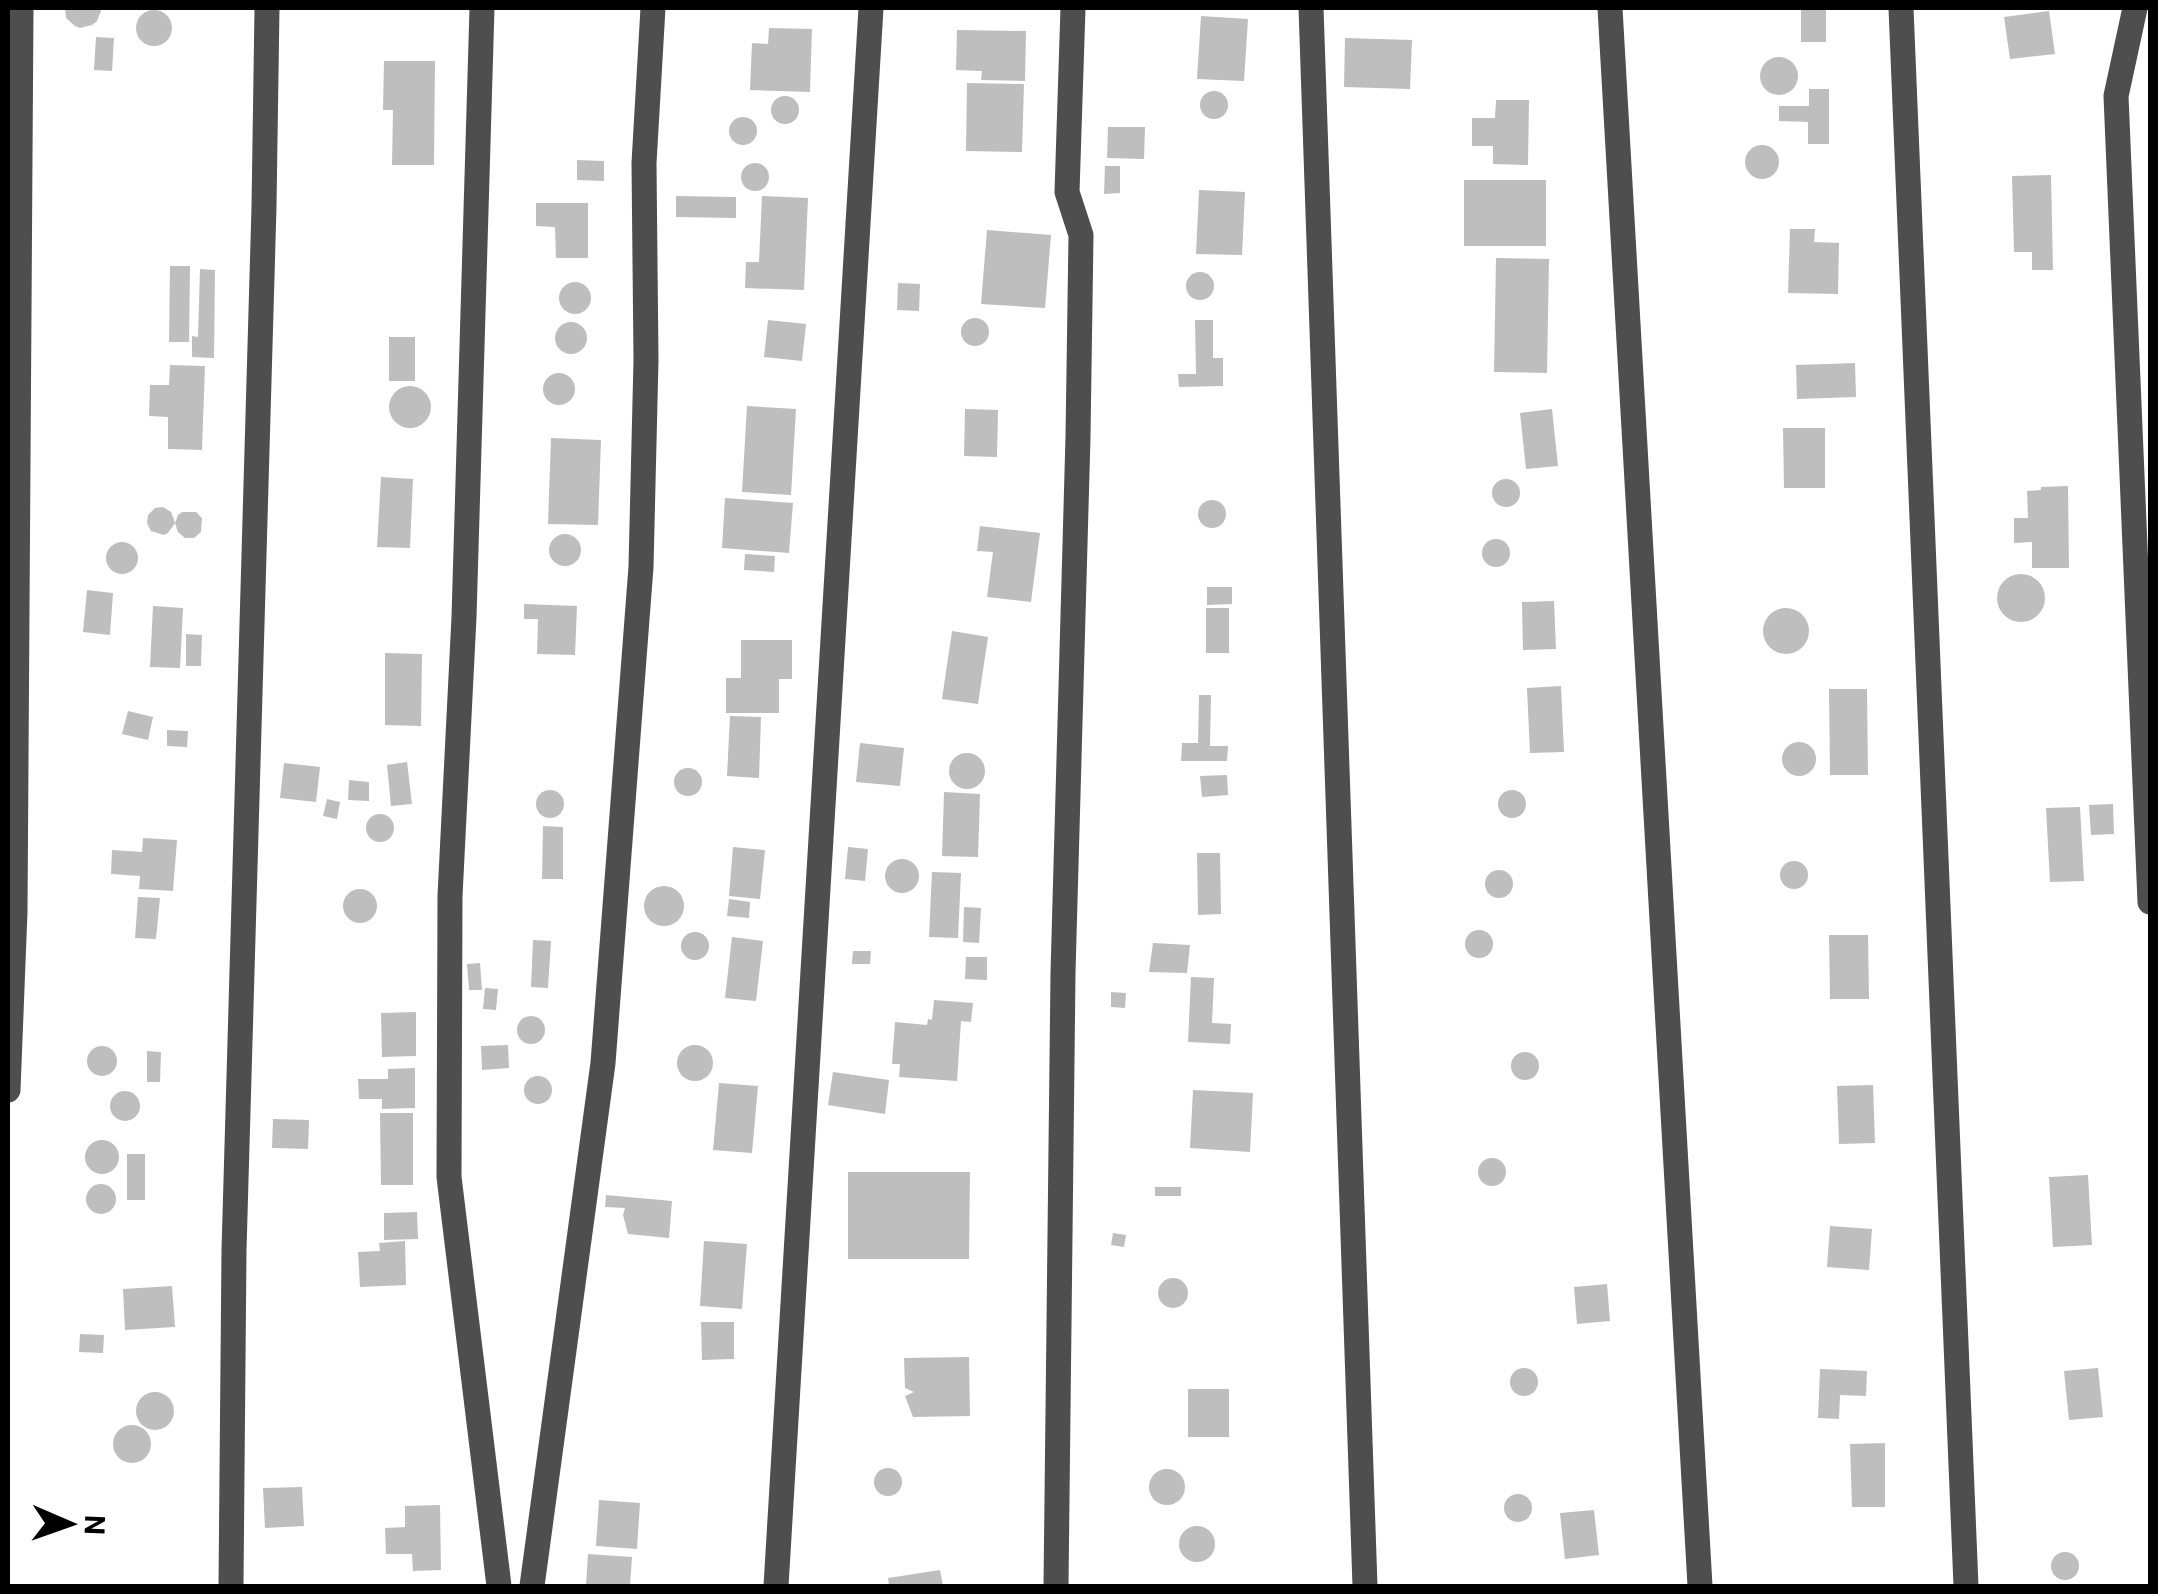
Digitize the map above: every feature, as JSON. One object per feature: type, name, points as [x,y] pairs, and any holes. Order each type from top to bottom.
[{"type":"street","points":[[8,1090],[16,912],[21,8]]},
{"type":"street","points":[[232,1586],[234,1250],[267,8]]},
{"type":"street","points":[[482,8],[464,618],[450,896],[449,1177],[499,1586]]},
{"type":"street","points":[[532,1586],[603,1063],[641,567],[646,360],[644,163],[653,8]]},
{"type":"street","points":[[776,1586],[871,8]]},
{"type":"street","points":[[1056,1586],[1063,973],[1081,235],[1067,192],[1073,8]]},
{"type":"street","points":[[1311,8],[1364,1586]]},
{"type":"street","points":[[1610,8],[1700,1586]]},
{"type":"street","points":[[1901,8],[1966,1586]]},
{"type":"street","points":[[2135,8],[2116,96],[2150,902]]},
{"type":"building","points":[[65,8],[101,11],[97,21],[80,28],[66,18]]},
{"type":"building","points":[[1801,8],[1826,8],[1826,42],[1801,42]]},
{"type":"building","points":[[154,10],[167,15],[172,28],[167,41],[154,46],[141,41],[136,28],[141,15]]},
{"type":"building","points":[[2049,11],[2055,54],[2010,59],[2004,17]]},
{"type":"building","points":[[1201,16],[1248,19],[1244,81],[1197,79]]},
{"type":"building","points":[[769,28],[812,29],[810,92],[750,90],[752,43],[768,44]]},
{"type":"building","points":[[957,30],[1026,31],[1025,81],[981,80],[982,71],[956,70]]},
{"type":"building","points":[[96,37],[114,38],[112,71],[94,70]]},
{"type":"building","points":[[1345,38],[1412,40],[1410,89],[1344,87]]},
{"type":"building","points":[[1779,57],[1793,62],[1798,76],[1793,90],[1779,95],[1765,90],[1760,76],[1765,62]]},
{"type":"building","points":[[384,61],[435,61],[434,165],[392,165],[393,110],[383,110]]},
{"type":"building","points":[[967,83],[1024,84],[1022,152],[966,151]]},
{"type":"building","points":[[1809,89],[1829,89],[1829,144],[1808,144],[1808,122],[1779,121],[1779,106],[1809,106]]},
{"type":"building","points":[[1214,91],[1224,95],[1228,105],[1224,115],[1214,119],[1204,115],[1200,105],[1204,95]]},
{"type":"building","points":[[785,96],[795,100],[799,110],[795,120],[785,124],[775,120],[771,110],[775,100]]},
{"type":"building","points":[[1496,100],[1529,100],[1528,165],[1493,164],[1493,146],[1472,146],[1472,118],[1495,118]]},
{"type":"building","points":[[743,117],[753,121],[757,131],[753,141],[743,145],[733,141],[729,131],[733,121]]},
{"type":"building","points":[[1108,127],[1145,127],[1144,159],[1107,158]]},
{"type":"building","points":[[1762,145],[1774,150],[1779,162],[1774,174],[1762,179],[1750,174],[1745,162],[1750,150]]},
{"type":"building","points":[[577,160],[604,161],[604,181],[577,180]]},
{"type":"building","points":[[755,163],[765,167],[769,177],[765,187],[755,191],[745,187],[741,177],[745,167]]},
{"type":"building","points":[[1105,166],[1120,166],[1120,193],[1104,194]]},
{"type":"building","points":[[2051,175],[2053,270],[2032,270],[2032,252],[2014,252],[2012,176]]},
{"type":"building","points":[[1464,180],[1546,180],[1546,246],[1464,246]]},
{"type":"building","points":[[1199,190],[1245,192],[1242,255],[1196,254]]},
{"type":"building","points":[[676,196],[736,197],[736,218],[676,217]]},
{"type":"building","points":[[762,196],[808,198],[804,290],[745,288],[746,262],[759,262]]},
{"type":"building","points":[[536,203],[588,203],[588,258],[556,258],[555,227],[536,226]]},
{"type":"building","points":[[1790,229],[1815,229],[1814,242],[1839,243],[1838,294],[1788,293]]},
{"type":"building","points":[[987,230],[1051,235],[1045,308],[981,304]]},
{"type":"building","points":[[1496,258],[1549,259],[1547,373],[1494,372]]},
{"type":"building","points":[[170,266],[190,266],[189,342],[169,342]]},
{"type":"building","points":[[200,269],[215,270],[214,358],[192,357],[192,336],[198,337]]},
{"type":"building","points":[[1200,272],[1210,276],[1214,286],[1210,296],[1200,300],[1190,296],[1186,286],[1190,276]]},
{"type":"building","points":[[575,282],[586,287],[591,298],[586,309],[575,314],[564,309],[559,298],[564,287]]},
{"type":"building","points":[[898,283],[920,284],[919,311],[897,310]]},
{"type":"building","points":[[975,318],[985,322],[989,332],[985,342],[975,346],[965,342],[961,332],[965,322]]},
{"type":"building","points":[[768,320],[806,324],[802,361],[764,357]]},
{"type":"building","points":[[1195,320],[1213,320],[1213,358],[1223,358],[1223,386],[1179,387],[1178,374],[1196,374]]},
{"type":"building","points":[[571,322],[583,326],[587,338],[583,350],[571,354],[559,350],[555,338],[559,326]]},
{"type":"building","points":[[389,337],[415,337],[415,381],[389,381]]},
{"type":"building","points":[[1855,363],[1856,397],[1797,399],[1796,365]]},
{"type":"building","points":[[170,365],[205,366],[202,450],[168,449],[168,417],[149,416],[150,385],[169,385]]},
{"type":"building","points":[[559,373],[571,377],[575,389],[571,401],[559,405],[547,401],[543,389],[547,377]]},
{"type":"building","points":[[410,386],[425,392],[431,407],[425,422],[410,428],[395,422],[389,407],[395,392]]},
{"type":"building","points":[[747,406],[796,409],[791,495],[742,492]]},
{"type":"building","points":[[965,409],[998,410],[997,457],[964,456]]},
{"type":"building","points":[[1552,409],[1558,466],[1526,469],[1520,413]]},
{"type":"building","points":[[1783,428],[1825,428],[1825,488],[1784,488]]},
{"type":"building","points":[[551,438],[601,440],[598,525],[548,524]]},
{"type":"building","points":[[381,477],[413,479],[410,548],[377,547]]},
{"type":"building","points":[[1506,479],[1516,483],[1520,493],[1516,503],[1506,507],[1496,503],[1492,493],[1496,483]]},
{"type":"building","points":[[2068,486],[2069,568],[2032,568],[2032,542],[2014,543],[2014,518],[2028,518],[2027,491]]},
{"type":"building","points":[[725,498],[793,503],[789,553],[722,548]]},
{"type":"building","points":[[1212,500],[1222,504],[1226,514],[1222,524],[1212,528],[1202,524],[1198,514],[1202,504]]},
{"type":"building","points":[[155,508],[171,512],[175,523],[164,535],[151,531],[147,523]]},
{"type":"building","points":[[182,512],[196,512],[202,518],[201,532],[194,538],[185,538],[175,523]]},
{"type":"building","points":[[980,526],[1040,533],[1031,602],[987,597],[993,552],[977,551]]},
{"type":"building","points":[[565,534],[576,539],[581,550],[576,561],[565,566],[554,561],[549,550],[554,539]]},
{"type":"building","points":[[1496,539],[1506,543],[1510,553],[1506,563],[1496,567],[1486,563],[1482,553],[1486,543]]},
{"type":"building","points":[[122,542],[134,546],[138,558],[134,570],[122,574],[110,570],[106,558],[110,546]]},
{"type":"building","points":[[745,554],[775,556],[774,572],[744,570]]},
{"type":"building","points":[[2021,574],[2038,581],[2045,598],[2038,615],[2021,622],[2004,615],[1997,598],[2004,581]]},
{"type":"building","points":[[1207,587],[1232,587],[1232,604],[1207,605]]},
{"type":"building","points":[[87,590],[113,593],[110,635],[83,632]]},
{"type":"building","points":[[1554,601],[1556,649],[1523,650],[1522,602]]},
{"type":"building","points":[[524,604],[577,606],[575,655],[537,654],[538,619],[524,619]]},
{"type":"building","points":[[153,606],[183,608],[180,668],[150,667]]},
{"type":"building","points":[[1206,608],[1229,608],[1229,653],[1206,653]]},
{"type":"building","points":[[1786,608],[1802,615],[1809,631],[1802,647],[1786,654],[1770,647],[1763,631],[1770,615]]},
{"type":"building","points":[[952,631],[988,637],[978,704],[942,699]]},
{"type":"building","points":[[186,634],[202,635],[201,666],[186,666]]},
{"type":"building","points":[[741,640],[792,640],[792,679],[779,679],[779,713],[726,713],[726,678],[741,678]]},
{"type":"building","points":[[385,653],[422,654],[421,726],[385,725]]},
{"type":"building","points":[[1561,686],[1564,752],[1530,753],[1527,688]]},
{"type":"building","points":[[1829,689],[1867,689],[1868,775],[1830,775]]},
{"type":"building","points":[[1199,695],[1211,695],[1210,746],[1228,746],[1227,761],[1181,761],[1182,743],[1198,743]]},
{"type":"building","points":[[128,711],[153,717],[148,740],[122,734]]},
{"type":"building","points":[[730,716],[761,717],[759,778],[727,776]]},
{"type":"building","points":[[167,730],[188,731],[187,747],[167,746]]},
{"type":"building","points":[[1799,742],[1811,747],[1816,759],[1811,771],[1799,776],[1787,771],[1782,759],[1787,747]]},
{"type":"building","points":[[860,743],[904,748],[900,786],[856,782]]},
{"type":"building","points":[[967,753],[980,758],[985,771],[980,784],[967,789],[954,784],[949,771],[954,758]]},
{"type":"building","points":[[407,762],[412,804],[391,806],[387,765]]},
{"type":"building","points":[[284,763],[320,767],[316,802],[280,798]]},
{"type":"building","points":[[688,768],[698,772],[702,782],[698,792],[688,796],[678,792],[674,782],[678,772]]},
{"type":"building","points":[[1227,775],[1228,795],[1202,797],[1200,776]]},
{"type":"building","points":[[349,780],[369,782],[369,801],[348,800]]},
{"type":"building","points":[[550,790],[560,794],[564,804],[560,814],[550,818],[540,814],[536,804],[540,794]]},
{"type":"building","points":[[1512,790],[1522,794],[1526,804],[1522,814],[1512,818],[1502,814],[1498,804],[1502,794]]},
{"type":"building","points":[[944,792],[980,794],[978,857],[942,856]]},
{"type":"building","points":[[327,799],[340,802],[337,819],[323,816]]},
{"type":"building","points":[[2113,804],[2114,834],[2091,835],[2089,805]]},
{"type":"building","points":[[2080,807],[2084,881],[2050,882],[2046,808]]},
{"type":"building","points":[[380,814],[390,818],[394,828],[390,838],[380,842],[370,838],[366,828],[370,818]]},
{"type":"building","points":[[543,826],[563,827],[563,879],[542,879]]},
{"type":"building","points":[[143,838],[177,840],[173,891],[139,889],[140,876],[111,874],[112,850],[142,852]]},
{"type":"building","points":[[733,847],[765,850],[760,899],[729,896]]},
{"type":"building","points":[[848,847],[868,849],[865,881],[845,879]]},
{"type":"building","points":[[1197,853],[1220,853],[1221,914],[1198,915]]},
{"type":"building","points":[[902,859],[914,864],[919,876],[914,888],[902,893],[890,888],[885,876],[890,864]]},
{"type":"building","points":[[1794,861],[1804,865],[1808,875],[1804,885],[1794,889],[1784,885],[1780,875],[1784,865]]},
{"type":"building","points":[[1499,870],[1509,874],[1513,884],[1509,894],[1499,898],[1489,894],[1485,884],[1489,874]]},
{"type":"building","points":[[932,872],[961,873],[958,938],[929,937]]},
{"type":"building","points":[[664,886],[678,892],[684,906],[678,920],[664,926],[650,920],[644,906],[650,892]]},
{"type":"building","points":[[360,889],[372,894],[377,906],[372,918],[360,923],[348,918],[343,906],[348,894]]},
{"type":"building","points":[[138,897],[160,898],[156,939],[135,938]]},
{"type":"building","points":[[729,899],[750,902],[749,918],[727,916]]},
{"type":"building","points":[[964,907],[981,908],[979,943],[963,942]]},
{"type":"building","points":[[1479,930],[1489,934],[1493,944],[1489,954],[1479,958],[1469,954],[1465,944],[1469,934]]},
{"type":"building","points":[[695,932],[705,936],[709,946],[705,956],[695,960],[685,956],[681,946],[685,936]]},
{"type":"building","points":[[1829,935],[1868,935],[1869,999],[1830,999]]},
{"type":"building","points":[[732,937],[763,941],[756,1001],[725,998]]},
{"type":"building","points":[[533,940],[551,941],[548,988],[531,987]]},
{"type":"building","points":[[1153,943],[1190,945],[1187,973],[1149,972]]},
{"type":"building","points":[[853,951],[871,951],[870,964],[852,964]]},
{"type":"building","points":[[966,957],[987,957],[987,980],[965,979]]},
{"type":"building","points":[[480,963],[482,990],[469,990],[467,964]]},
{"type":"building","points":[[1191,977],[1214,978],[1212,1023],[1231,1024],[1230,1044],[1188,1042]]},
{"type":"building","points":[[485,988],[498,989],[496,1010],[483,1009]]},
{"type":"building","points":[[1111,992],[1126,993],[1125,1008],[1111,1007]]},
{"type":"building","points":[[934,1000],[973,1003],[971,1022],[961,1021],[957,1081],[899,1077],[900,1064],[892,1064],[895,1022],[927,1025],[928,1019],[932,1020]]},
{"type":"building","points":[[416,1012],[416,1056],[382,1057],[381,1013]]},
{"type":"building","points":[[531,1016],[541,1020],[545,1030],[541,1040],[531,1044],[521,1040],[517,1030],[521,1020]]},
{"type":"building","points":[[508,1045],[509,1068],[482,1070],[481,1046]]},
{"type":"building","points":[[695,1045],[708,1050],[713,1063],[708,1076],[695,1081],[682,1076],[677,1063],[682,1050]]},
{"type":"building","points":[[102,1046],[112,1051],[117,1061],[112,1071],[102,1076],[92,1071],[87,1061],[92,1051]]},
{"type":"building","points":[[147,1051],[161,1052],[160,1082],[147,1082]]},
{"type":"building","points":[[1525,1052],[1535,1056],[1539,1066],[1535,1076],[1525,1080],[1515,1076],[1511,1066],[1515,1056]]},
{"type":"building","points":[[415,1068],[415,1108],[382,1109],[382,1099],[359,1099],[358,1079],[388,1079],[388,1069]]},
{"type":"building","points":[[833,1072],[889,1080],[885,1114],[828,1105]]},
{"type":"building","points":[[538,1076],[548,1080],[552,1090],[548,1100],[538,1104],[528,1100],[524,1090],[528,1080]]},
{"type":"building","points":[[719,1083],[758,1086],[752,1153],[713,1150]]},
{"type":"building","points":[[1873,1085],[1875,1143],[1839,1144],[1837,1086]]},
{"type":"building","points":[[1193,1090],[1253,1093],[1250,1152],[1190,1148]]},
{"type":"building","points":[[125,1091],[136,1095],[140,1106],[136,1117],[125,1121],[114,1117],[110,1106],[114,1095]]},
{"type":"building","points":[[380,1113],[413,1113],[413,1185],[381,1185]]},
{"type":"building","points":[[273,1119],[309,1120],[308,1149],[272,1148]]},
{"type":"building","points":[[102,1140],[114,1145],[119,1157],[114,1169],[102,1174],[90,1169],[85,1157],[90,1145]]},
{"type":"building","points":[[127,1154],[145,1154],[145,1200],[127,1200]]},
{"type":"building","points":[[1492,1158],[1502,1162],[1506,1172],[1502,1182],[1492,1186],[1482,1182],[1478,1172],[1482,1162]]},
{"type":"building","points":[[848,1172],[970,1172],[969,1259],[848,1259]]},
{"type":"building","points":[[2088,1175],[2092,1245],[2053,1247],[2049,1177]]},
{"type":"building","points":[[101,1184],[112,1188],[116,1199],[112,1210],[101,1214],[90,1210],[86,1199],[90,1188]]},
{"type":"building","points":[[1155,1187],[1181,1187],[1181,1196],[1155,1196]]},
{"type":"building","points":[[606,1195],[672,1201],[669,1238],[628,1234],[625,1208],[605,1207]]},
{"type":"building","points":[[417,1212],[418,1239],[384,1240],[384,1213]]},
{"type":"building","points":[[1830,1226],[1872,1229],[1869,1270],[1827,1267]]},
{"type":"building","points":[[1113,1233],[1126,1235],[1124,1247],[1111,1245]]},
{"type":"building","points":[[405,1241],[406,1285],[360,1287],[358,1252],[380,1251],[379,1243]]},
{"type":"building","points":[[704,1241],[747,1244],[742,1309],[700,1306]]},
{"type":"building","points":[[1173,1278],[1183,1283],[1188,1293],[1183,1303],[1173,1308],[1163,1303],[1158,1293],[1163,1283]]},
{"type":"building","points":[[1607,1284],[1610,1321],[1577,1324],[1574,1287]]},
{"type":"building","points":[[172,1286],[175,1327],[125,1330],[123,1289]]},
{"type":"building","points":[[701,1322],[734,1322],[734,1359],[702,1360]]},
{"type":"building","points":[[80,1334],[104,1335],[103,1353],[79,1352]]},
{"type":"building","points":[[969,1357],[970,1416],[913,1417],[905,1396],[914,1392],[905,1388],[904,1358]]},
{"type":"building","points":[[1524,1368],[1534,1372],[1538,1382],[1534,1392],[1524,1396],[1514,1392],[1510,1382],[1514,1372]]},
{"type":"building","points":[[2098,1368],[2103,1417],[2069,1420],[2064,1371]]},
{"type":"building","points":[[1820,1369],[1867,1371],[1866,1396],[1840,1395],[1839,1419],[1818,1418]]},
{"type":"building","points":[[1188,1389],[1229,1389],[1229,1437],[1188,1437]]},
{"type":"building","points":[[155,1392],[169,1397],[174,1411],[169,1425],[155,1430],[141,1425],[136,1411],[141,1397]]},
{"type":"building","points":[[132,1425],[146,1430],[151,1444],[146,1458],[132,1463],[118,1458],[113,1444],[118,1430]]},
{"type":"building","points":[[1885,1443],[1885,1507],[1852,1507],[1850,1444]]},
{"type":"building","points":[[888,1468],[898,1472],[902,1482],[898,1492],[888,1496],[878,1492],[874,1482],[878,1472]]},
{"type":"building","points":[[1167,1469],[1180,1474],[1185,1487],[1180,1500],[1167,1505],[1154,1500],[1149,1487],[1154,1474]]},
{"type":"building","points":[[302,1487],[304,1526],[265,1528],[263,1488]]},
{"type":"building","points":[[1518,1494],[1528,1498],[1532,1508],[1528,1518],[1518,1522],[1508,1518],[1504,1508],[1508,1498]]},
{"type":"building","points":[[599,1500],[640,1503],[637,1549],[596,1546]]},
{"type":"building","points":[[440,1505],[441,1570],[413,1571],[412,1554],[386,1554],[385,1528],[405,1527],[405,1506]]},
{"type":"building","points":[[1594,1510],[1599,1555],[1565,1559],[1560,1513]]},
{"type":"building","points":[[1197,1526],[1209,1532],[1215,1544],[1209,1556],[1197,1562],[1185,1556],[1179,1544],[1185,1532]]},
{"type":"building","points":[[2065,1552],[2075,1556],[2079,1566],[2075,1576],[2065,1580],[2055,1576],[2051,1566],[2055,1556]]},
{"type":"building","points":[[588,1554],[632,1557],[630,1586],[586,1586]]},
{"type":"building","points":[[940,1570],[943,1586],[889,1586],[888,1578]]}]
